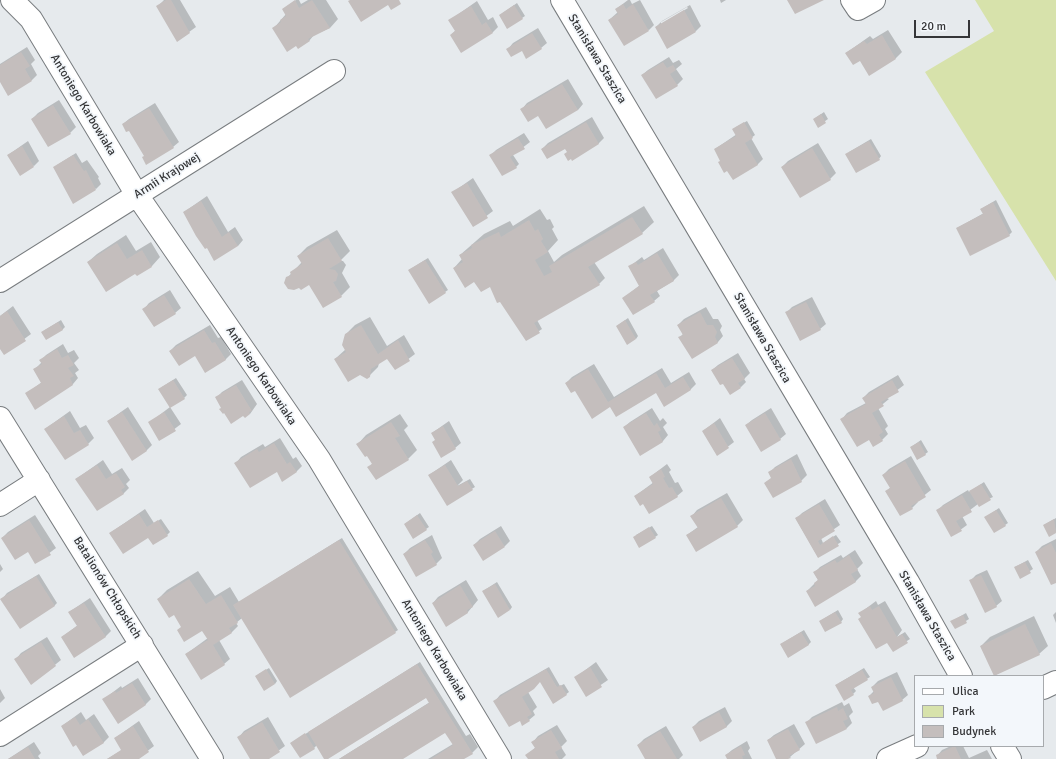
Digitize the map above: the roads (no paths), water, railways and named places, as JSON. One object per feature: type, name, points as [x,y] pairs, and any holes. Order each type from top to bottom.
[{"type":"street","name":"Antoniego Karbowiaka","points":[[12,0],[31,20],[137,195],[319,459],[500,759]]},
{"type":"street","name":"Stanisława Staszica","points":[[562,0],[908,582],[960,675]]},
{"type":"street","points":[[852,0],[858,10],[874,0]]},
{"type":"street","name":"Armii Krajowej","points":[[0,281],[334,71]]},
{"type":"street","name":"Batalionów Chłopskich","points":[[0,418],[212,759]]},
{"type":"street","points":[[0,505],[39,480]]},
{"type":"street","points":[[0,735],[142,645]]},
{"type":"street","points":[[1044,688],[1056,682]]},
{"type":"street","points":[[888,759],[915,747]]},
{"type":"street","points":[[1003,747],[1010,759]]}]
